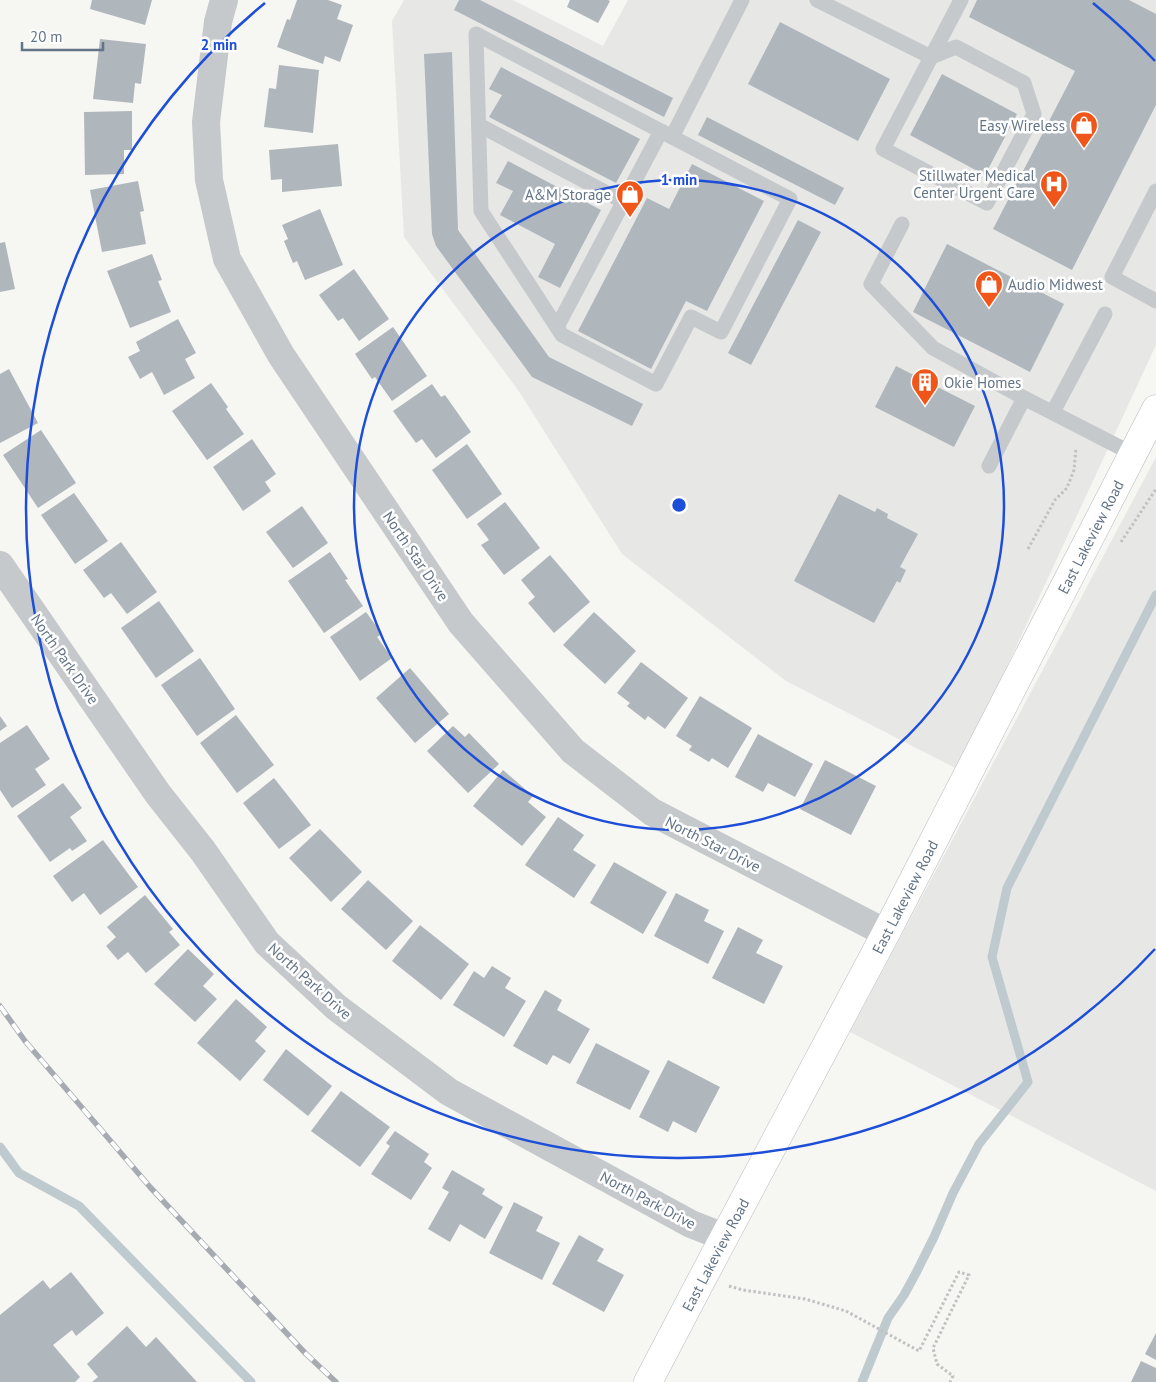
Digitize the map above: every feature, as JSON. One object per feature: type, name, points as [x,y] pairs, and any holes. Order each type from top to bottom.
[{"type":"main road","name":"East Lakeview Road","points":[[648,1382],[886,933],[1156,409]]},
{"type":"street","name":"North Star Drive","points":[[224,0],[218,22],[206,122],[209,180],[227,259],[281,356],[461,623],[572,750],[652,812],[886,933]]},
{"type":"street","name":"North Park Drive","points":[[0,565],[158,794],[203,851],[267,943],[336,1007],[449,1092],[691,1224],[724,1237]]},
{"type":"lane","points":[[557,327],[624,202],[667,134],[742,0]]},
{"type":"lane","points":[[817,0],[931,57],[956,47],[1024,84],[1034,114],[987,203],[883,149],[931,57],[961,0]]},
{"type":"lane","points":[[476,34],[790,199],[721,332],[691,316],[656,384],[562,335],[481,211],[478,125],[476,34]]},
{"type":"lane","points":[[478,125],[624,202]]},
{"type":"lane","points":[[1156,191],[1112,277],[1156,301]]},
{"type":"lane","points":[[902,224],[871,284],[933,348],[1024,398],[1133,454]]},
{"type":"lane","points":[[1053,412],[1104,314]]},
{"type":"lane","points":[[989,466],[1024,398]]},
{"type":"path","points":[[1028,549],[1055,500],[1067,488],[1074,470],[1079,426]]},
{"type":"path","points":[[702,1279],[743,1290],[805,1299],[846,1311],[919,1351],[959,1272],[969,1275],[933,1348],[937,1364],[953,1376],[950,1382]]},
{"type":"shaded area","points":[[404,0],[513,0],[603,46],[628,0],[1156,0],[1156,345],[959,770],[786,681],[622,554],[518,390],[404,237],[392,21]]},
{"type":"shaded area","points":[[1156,457],[1156,1191],[850,1032]]},
{"type":"building","points":[[92,0],[152,0],[145,25],[90,9]]},
{"type":"building","points":[[297,0],[328,0],[342,5],[337,19],[353,25],[340,62],[325,56],[323,64],[277,47],[287,19],[290,20]]},
{"type":"building","points":[[459,0],[480,0],[673,98],[664,117],[454,10]]},
{"type":"building","points":[[570,0],[610,1],[598,23],[567,7]]},
{"type":"building","points":[[977,0],[1129,0],[1156,14],[1156,105],[1072,270],[993,229],[1075,71],[969,17]]},
{"type":"building","points":[[780,22],[890,79],[858,141],[748,84]]},
{"type":"building","points":[[100,39],[146,44],[141,84],[135,83],[133,103],[93,99]]},
{"type":"building","points":[[452,52],[458,230],[549,357],[643,404],[632,426],[532,377],[436,246],[432,234],[424,54]]},
{"type":"building","points":[[279,65],[319,70],[313,133],[264,127],[269,88],[276,89]]},
{"type":"building","points":[[501,67],[640,139],[616,183],[489,117],[502,95],[489,89]]},
{"type":"building","points":[[942,74],[1017,114],[985,175],[910,135]]},
{"type":"building","points":[[132,111],[132,150],[124,150],[124,174],[85,175],[84,112]]},
{"type":"building","points":[[707,117],[844,188],[835,205],[698,135]]},
{"type":"building","points":[[338,144],[342,186],[282,192],[282,179],[271,180],[269,150]]},
{"type":"building","points":[[508,161],[601,210],[560,288],[538,277],[555,244],[500,215],[513,191],[496,183]]},
{"type":"building","points":[[692,164],[764,201],[707,311],[686,301],[651,369],[578,331],[647,198],[669,209]]},
{"type":"building","points":[[138,181],[144,211],[140,212],[146,244],[102,252],[90,190]]},
{"type":"building","points":[[320,209],[343,265],[305,280],[297,261],[293,263],[284,241],[288,239],[282,225]]},
{"type":"building","points":[[798,220],[821,232],[751,365],[728,353]]},
{"type":"building","points":[[5,242],[15,289],[0,292],[0,243]]},
{"type":"building","name":"Audio Midwest","points":[[947,244],[1064,304],[1030,372],[913,312]]},
{"type":"building","points":[[152,254],[162,280],[158,281],[171,312],[130,328],[107,271]]},
{"type":"building","points":[[354,269],[389,319],[359,341],[343,318],[338,321],[319,295]]},
{"type":"building","points":[[178,319],[196,353],[185,359],[195,378],[164,395],[152,372],[140,379],[128,357],[140,351],[136,342]]},
{"type":"building","points":[[393,327],[427,376],[392,401],[375,377],[372,379],[355,354]]},
{"type":"building","name":"Okie Homes","points":[[896,366],[975,406],[954,447],[875,407]]},
{"type":"building","points":[[9,369],[38,423],[0,443],[0,374]]},
{"type":"building","points":[[211,383],[228,407],[226,409],[244,434],[207,460],[172,411]]},
{"type":"building","points":[[432,384],[441,397],[445,395],[471,432],[436,458],[422,439],[416,443],[393,411]]},
{"type":"building","points":[[41,430],[76,483],[38,508],[3,455]]},
{"type":"building","points":[[252,439],[276,474],[265,482],[271,491],[243,511],[213,467]]},
{"type":"building","points":[[467,444],[502,494],[467,519],[432,470]]},
{"type":"building","points":[[74,493],[108,541],[75,564],[41,515]]},
{"type":"building","points":[[839,494],[875,512],[877,508],[888,514],[887,518],[918,534],[900,567],[906,570],[900,583],[897,581],[874,623],[794,581]]},
{"type":"building","points":[[505,502],[540,548],[504,575],[481,545],[489,540],[477,524]]},
{"type":"building","points":[[302,506],[328,543],[293,568],[266,532]]},
{"type":"building","points":[[121,542],[157,592],[127,614],[111,593],[104,598],[83,570]]},
{"type":"building","points":[[330,552],[348,579],[345,580],[363,606],[324,633],[288,581]]},
{"type":"building","points":[[550,555],[590,602],[554,633],[528,603],[535,597],[521,580]]},
{"type":"building","points":[[159,601],[194,651],[156,678],[121,628]]},
{"type":"building","points":[[366,612],[382,634],[377,637],[392,658],[360,681],[330,637]]},
{"type":"building","points":[[594,612],[636,651],[605,684],[563,645]]},
{"type":"building","points":[[200,658],[235,709],[197,736],[161,685]]},
{"type":"building","points":[[641,662],[688,698],[665,729],[648,716],[645,720],[627,706],[630,703],[617,693]]},
{"type":"building","points":[[410,668],[449,714],[415,743],[376,698]]},
{"type":"building","points":[[700,696],[752,728],[728,768],[712,758],[709,762],[689,750],[692,746],[676,736]]},
{"type":"building","points":[[236,715],[274,765],[237,793],[200,743]]},
{"type":"building","points":[[0,716],[7,726],[0,731]]},
{"type":"building","points":[[27,725],[50,759],[35,769],[46,785],[12,808],[0,790],[0,743]]},
{"type":"building","points":[[453,726],[465,737],[469,733],[499,764],[468,793],[427,751]]},
{"type":"building","points":[[758,734],[813,764],[795,797],[768,783],[763,792],[735,777]]},
{"type":"building","points":[[825,760],[876,786],[851,835],[800,809]]},
{"type":"building","points":[[503,770],[533,796],[528,802],[546,817],[522,846],[473,806]]},
{"type":"building","points":[[274,778],[311,825],[279,849],[243,803]]},
{"type":"building","points":[[63,783],[82,808],[70,817],[87,841],[72,851],[70,848],[50,862],[17,816]]},
{"type":"building","points":[[558,817],[584,835],[573,850],[596,865],[574,898],[525,865]]},
{"type":"building","points":[[320,829],[362,872],[331,902],[289,858]]},
{"type":"building","points":[[103,840],[138,887],[100,915],[84,893],[72,902],[53,876]]},
{"type":"building","points":[[614,862],[667,892],[643,934],[590,903]]},
{"type":"building","points":[[368,880],[413,921],[386,950],[341,909]]},
{"type":"building","points":[[676,893],[709,910],[704,921],[724,931],[708,964],[654,936]]},
{"type":"building","points":[[145,895],[173,929],[169,932],[180,945],[146,973],[128,952],[118,960],[106,946],[116,937],[107,927]]},
{"type":"building","points":[[420,925],[469,964],[441,1000],[392,961]]},
{"type":"building","points":[[738,927],[763,940],[756,953],[783,966],[764,1004],[712,978]]},
{"type":"building","points":[[188,949],[214,974],[203,986],[217,999],[195,1022],[154,984]]},
{"type":"building","points":[[492,966],[511,978],[505,988],[526,1001],[504,1037],[453,1005],[474,971],[484,978]]},
{"type":"building","points":[[545,990],[562,1000],[557,1010],[590,1029],[570,1064],[553,1055],[547,1065],[513,1046]]},
{"type":"building","points":[[236,999],[267,1027],[255,1041],[266,1051],[240,1081],[197,1043]]},
{"type":"building","points":[[596,1043],[650,1071],[630,1110],[576,1083]]},
{"type":"building","points":[[286,1049],[332,1086],[308,1116],[263,1080]]},
{"type":"building","points":[[668,1060],[720,1087],[696,1133],[673,1121],[668,1132],[639,1117]]},
{"type":"building","points":[[341,1091],[390,1127],[360,1167],[311,1131]]},
{"type":"building","points":[[395,1131],[429,1154],[424,1162],[432,1168],[411,1200],[371,1174],[390,1146],[386,1143]]},
{"type":"building","points":[[452,1170],[485,1189],[482,1194],[503,1207],[485,1239],[460,1224],[450,1242],[428,1229],[449,1192],[442,1188]]},
{"type":"building","points":[[514,1202],[543,1217],[536,1231],[560,1243],[542,1280],[489,1253]]},
{"type":"building","points":[[579,1235],[604,1249],[597,1261],[624,1275],[604,1312],[552,1284]]},
{"type":"building","points":[[71,1272],[104,1313],[76,1336],[72,1330],[53,1345],[80,1377],[75,1382],[0,1382],[0,1315],[43,1280],[50,1289]]},
{"type":"building","points":[[127,1326],[146,1347],[156,1337],[197,1382],[92,1382],[98,1377],[87,1364]]},
{"type":"building","points":[[1156,1333],[1156,1360],[1145,1354]]},
{"type":"building","points":[[1141,1361],[1156,1368],[1156,1382],[1131,1382]]},
{"type":"waterway","points":[[862,1382],[888,1318],[904,1295],[917,1271],[953,1193],[979,1144],[1028,1082],[992,957],[1007,888],[1156,595]]},
{"type":"waterway","points":[[0,1147],[19,1173],[79,1206],[251,1382]]},
{"type":"railway","points":[[0,1006],[25,1041],[150,1187],[306,1354],[336,1382]]},
{"type":"place","name":"Easy Wireless","points":[[1084,149]]},
{"type":"place","name":"Stillwater Medical Center Urgent Care","points":[[1054,208]]},
{"type":"place","name":"A&M Storage","points":[[630,218]]},
{"type":"place","name":"Audio Midwest","points":[[989,308]]},
{"type":"place","name":"Okie Homes","points":[[925,406]]}]
